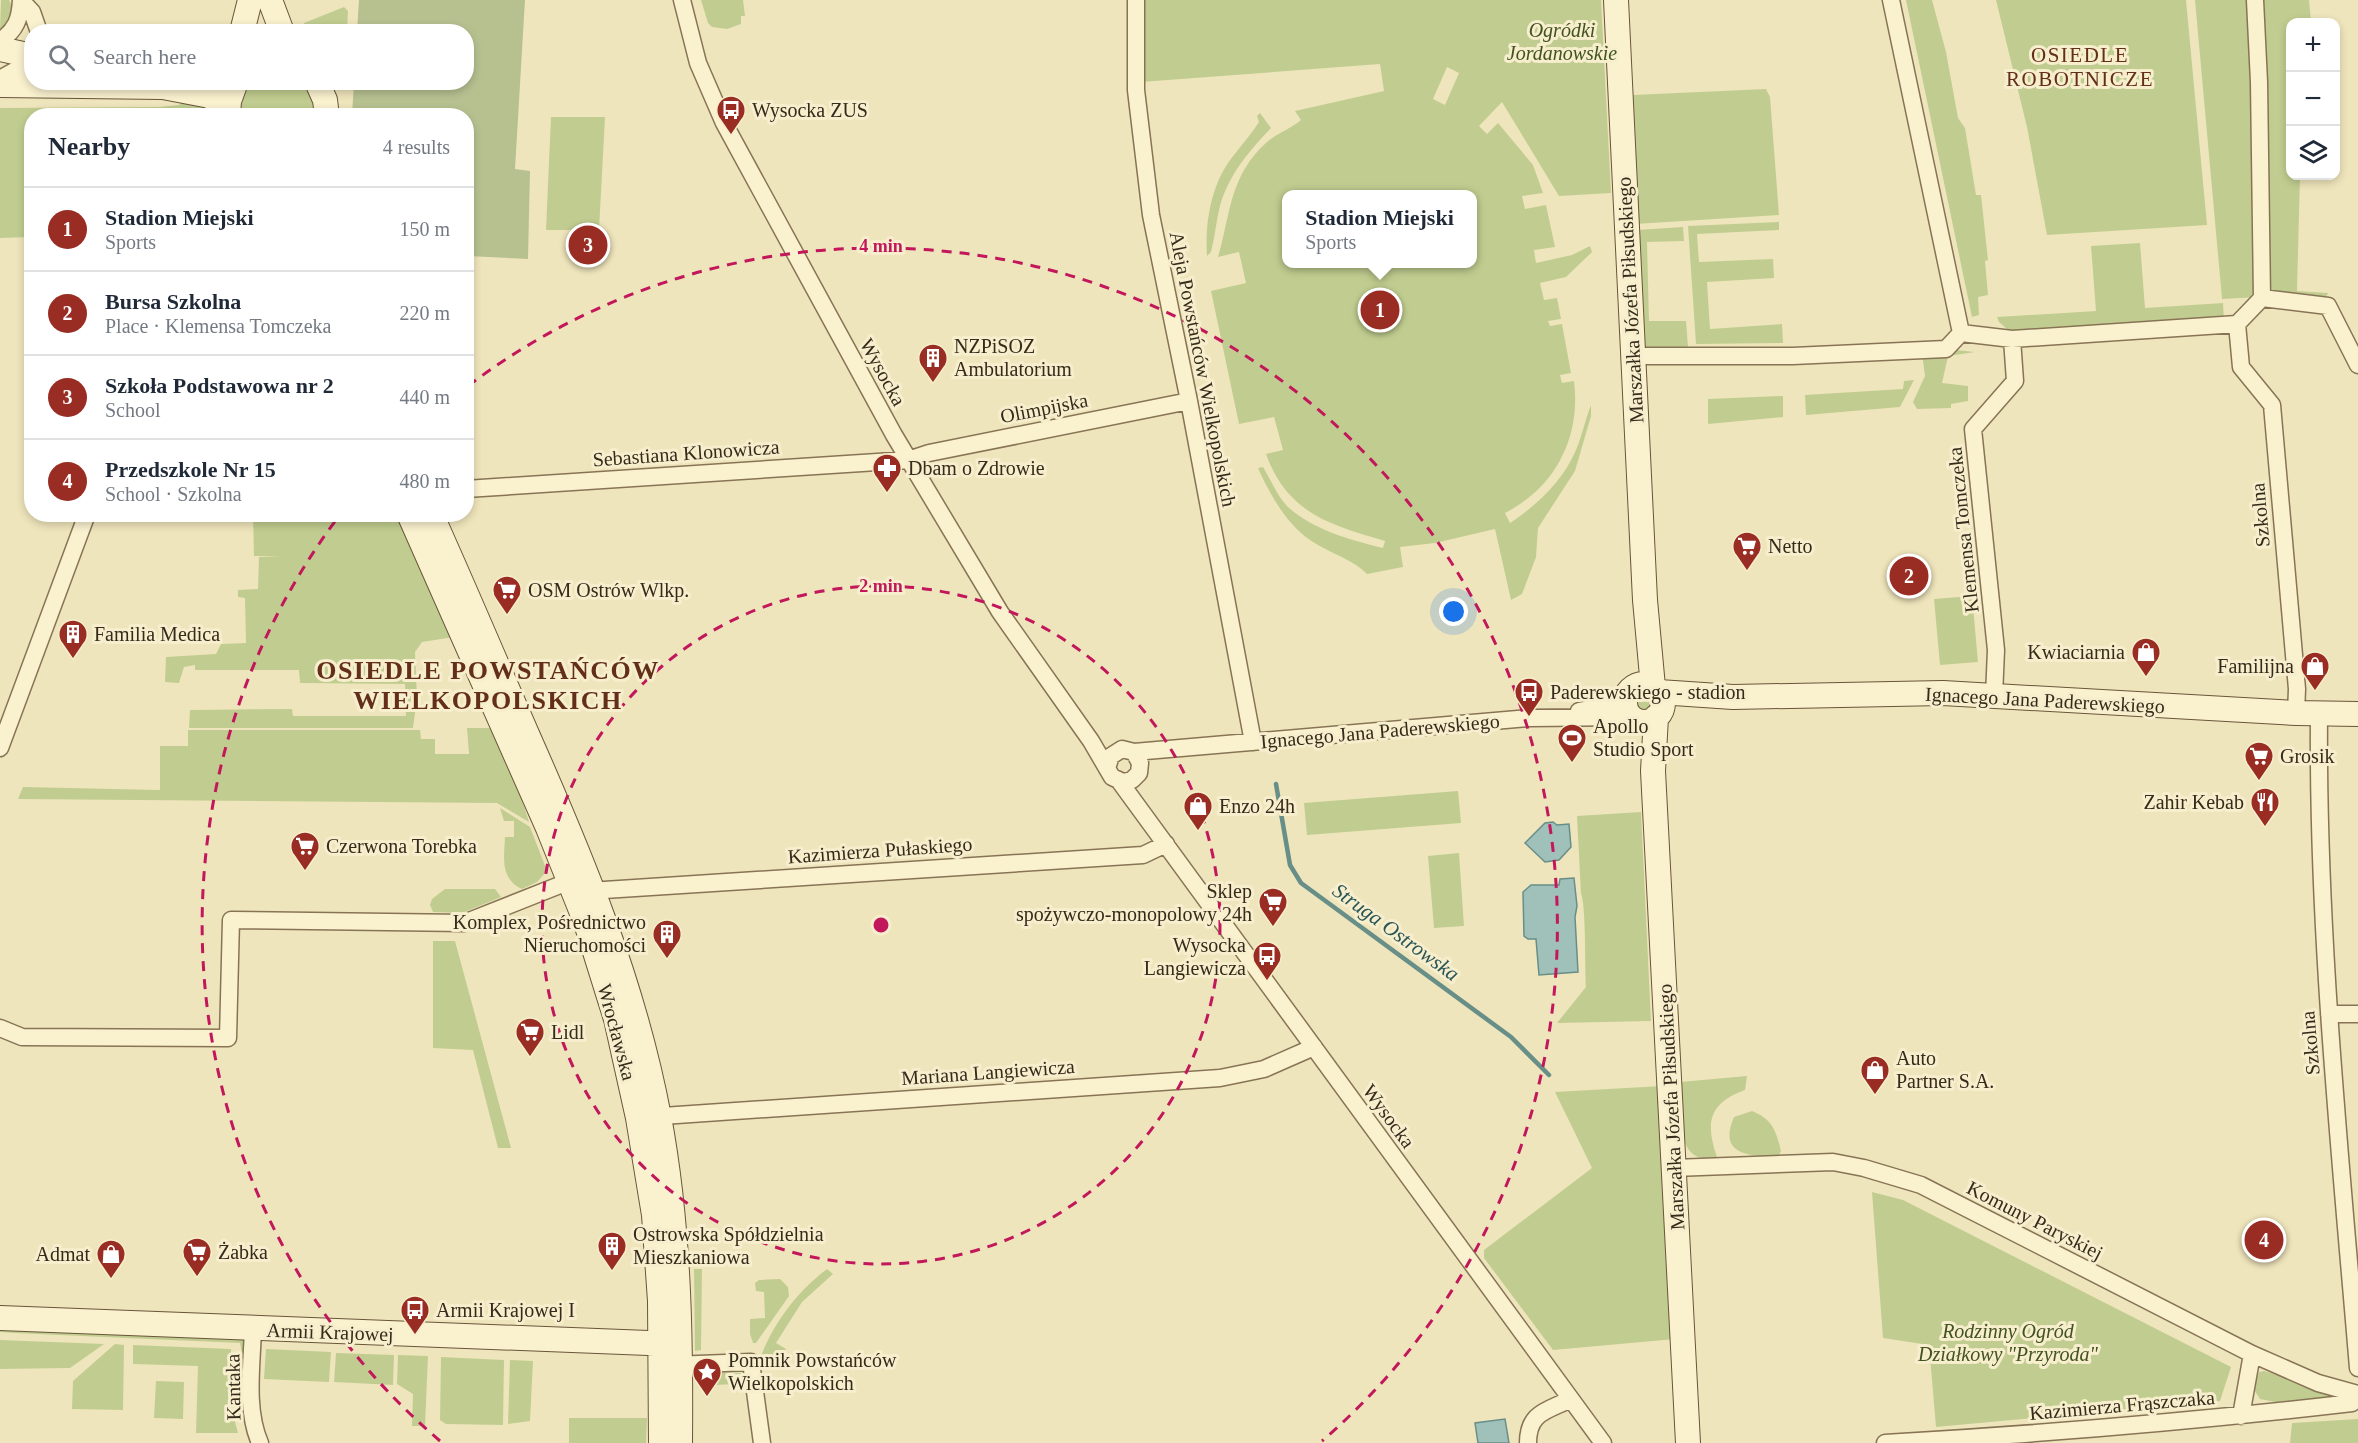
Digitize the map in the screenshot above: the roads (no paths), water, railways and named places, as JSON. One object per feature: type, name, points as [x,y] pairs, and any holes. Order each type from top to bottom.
[{"type":"street","points":[[21,0],[32,12],[36,24]]},
{"type":"street","points":[[0,40],[12,32],[18,23],[21,0]]},
{"type":"street","points":[[244,24],[250,0]]},
{"type":"street","points":[[259,0],[261,24]]},
{"type":"street","points":[[270,0],[279,24]]},
{"type":"street","name":"Wysocka","points":[[682,0],[697,59],[716,107],[908,460],[1000,612],[1091,741],[1107,768]]},
{"type":"street","name":"Aleja Powstańców Wielkopolskich","points":[[1136,0],[1136,90],[1151,215],[1189,401],[1253,742]]},
{"type":"street","name":"Marszałka Józefa Piłsudskiego","points":[[1616,0],[1645,600],[1636,676],[1644,703],[1653,771],[1688,1443]]},
{"type":"street","points":[[1891,0],[1961,333]]},
{"type":"street","points":[[1961,333],[2012,339],[2236,324],[2262,298],[2259,82],[2255,0]]},
{"type":"street","points":[[0,50],[24,57]]},
{"type":"street","points":[[0,80],[24,64]]},
{"type":"street","points":[[0,85],[24,85]]},
{"type":"street","points":[[179,90],[210,96],[224,108]]},
{"type":"street","points":[[229,108],[234,90]]},
{"type":"street","points":[[321,90],[326,108]]},
{"type":"street","points":[[2262,298],[2328,306],[2358,365]]},
{"type":"street","name":"Szkolna","points":[[2236,324],[2241,368],[2272,405],[2297,689],[2308,714],[2318,804],[2329,1014],[2358,1368]]},
{"type":"street","points":[[1634,356],[1793,356],[1946,349],[1961,333]]},
{"type":"street","name":"Klemensa Tomczeka","points":[[1994,696],[1996,650],[1973,429],[2015,381],[2012,339]]},
{"type":"street","name":"Olimpijska","points":[[908,460],[929,453],[1189,401]]},
{"type":"street","name":"Sebastiana Klonowicza","points":[[474,488],[908,460]]},
{"type":"street","points":[[0,748],[84,522]]},
{"type":"street","name":"Wrocławska","points":[[413,522],[570,881],[586,923],[648,1117],[674,1209],[670,1354],[661,1443]]},
{"type":"street","name":"Wrocławska","points":[[434,522],[594,890],[627,986],[648,1117]]},
{"type":"street","name":"Ignacego Jana Paderewskiego","points":[[1134,752],[1546,717],[1644,703],[1733,697],[1886,693],[1994,696],[2308,714],[2358,714]]},
{"type":"street","points":[[1091,741],[1116,752]]},
{"type":"street","name":"Ignacego Jana Paderewskiego","points":[[1131,777],[1164,757],[1214,746]]},
{"type":"street","points":[[1125,749],[1134,752],[1140,760],[1131,777],[1112,777],[1107,768],[1109,759],[1116,752],[1125,749]]},
{"type":"street","name":"Wysocka","points":[[1131,777],[1141,812],[1603,1443]]},
{"type":"street","name":"Kazimierza Pułaskiego","points":[[594,890],[1143,855],[1166,844]]},
{"type":"street","points":[[0,1028],[22,1037],[228,1038],[231,920],[464,923],[570,881],[594,890]]},
{"type":"street","points":[[2329,1014],[2358,1014]]},
{"type":"street","name":"Mariana Langiewicza","points":[[648,1117],[1220,1078],[1264,1069],[1314,1047]]},
{"type":"street","name":"Komuny Paryskiej","points":[[1674,1168],[1833,1162],[1864,1168],[1921,1185],[2252,1354],[2318,1383],[2358,1395]]},
{"type":"street","name":"Armii Krajowej","points":[[0,1318],[253,1328],[670,1354]]},
{"type":"street","name":"Kantaka","points":[[253,1328],[252,1407],[254,1428],[260,1443]]},
{"type":"street","points":[[670,1354],[751,1362],[762,1443]]},
{"type":"street","name":"Wrocławska","points":[[670,1354],[680,1443]]},
{"type":"street","points":[[2241,1416],[2252,1354]]},
{"type":"street","name":"Kazimierza Frąszczaka","points":[[1886,1443],[2241,1416],[2352,1403],[2358,1395]]},
{"type":"street","points":[[1528,1443],[1528,1429],[1535,1417],[1571,1399]]},
{"type":"water","points":[[1553,822],[1557,825],[1569,824],[1571,847],[1559,860],[1545,862],[1525,843],[1545,823]]},
{"type":"water","points":[[1574,878],[1577,906],[1575,917],[1578,972],[1539,975],[1536,939],[1528,939],[1524,936],[1523,892],[1531,885],[1559,885],[1560,879]]},
{"type":"water","points":[[1505,1419],[1509,1443],[1478,1443],[1475,1423]]},
{"type":"waterway","name":"Struga Ostrowska","points":[[1276,784],[1290,865],[1301,883],[1511,1037],[1549,1075]]},
{"type":"place","name":"Wysocka ZUS","points":[[731,136]]},
{"type":"place","name":"Szkoła Podstawowa nr 2","points":[[588,245]]},
{"type":"place","name":"Stadion Miejski","points":[[1380,310]]},
{"type":"place","name":"NZPiSOZ Ambulatorium","points":[[933,384]]},
{"type":"place","name":"Dbam o Zdrowie","points":[[887,494]]},
{"type":"place","name":"Netto","points":[[1747,572]]},
{"type":"place","name":"Bursa Szkolna","points":[[1909,576]]},
{"type":"place","name":"OSM Ostrów Wlkp.","points":[[507,616]]},
{"type":"place","name":"Familia Medica","points":[[73,660]]},
{"type":"place","name":"Kwiaciarnia","points":[[2146,678]]},
{"type":"place","name":"Familijna","points":[[2315,692]]},
{"type":"place","name":"Paderewskiego - stadion","points":[[1529,718]]},
{"type":"place","name":"Apollo Studio Sport","points":[[1572,764]]},
{"type":"place","name":"Grosik","points":[[2259,782]]},
{"type":"place","name":"Zahir Kebab","points":[[2265,828]]},
{"type":"place","name":"Enzo 24h","points":[[1198,832]]},
{"type":"place","name":"Czerwona Torebka","points":[[305,872]]},
{"type":"place","name":"Sklep spożywczo-monopolowy 24h","points":[[1273,928]]},
{"type":"place","name":"Komplex, Pośrednictwo Nieruchomości","points":[[667,960]]},
{"type":"place","name":"Wysocka Langiewicza","points":[[1267,982]]},
{"type":"place","name":"Lidl","points":[[530,1058]]},
{"type":"place","name":"Auto Partner S.A.","points":[[1875,1096]]},
{"type":"place","name":"Przedszkole Nr 15","points":[[2264,1240]]},
{"type":"place","name":"Ostrowska Spółdzielnia Mieszkaniowa","points":[[612,1272]]},
{"type":"place","name":"Żabka","points":[[197,1278]]},
{"type":"place","name":"Admat","points":[[111,1280]]},
{"type":"place","name":"Armii Krajowej I","points":[[415,1336]]},
{"type":"place","name":"Pomnik Powstańców Wielkopolskich","points":[[707,1398]]},
{"type":"district","name":"OSIEDLE ROBOTNICZE","points":[[2080,67]]},
{"type":"district","name":"OSIEDLE POWSTAŃCÓW WIELKOPOLSKICH","points":[[488,685]]},
{"type":"park label","name":"Ogródki Jordanowskie","points":[[1562,42]]},
{"type":"park label","name":"Rodzinny Ogród Działkowy \"Przyroda\"","points":[[2008,1342]]}]
